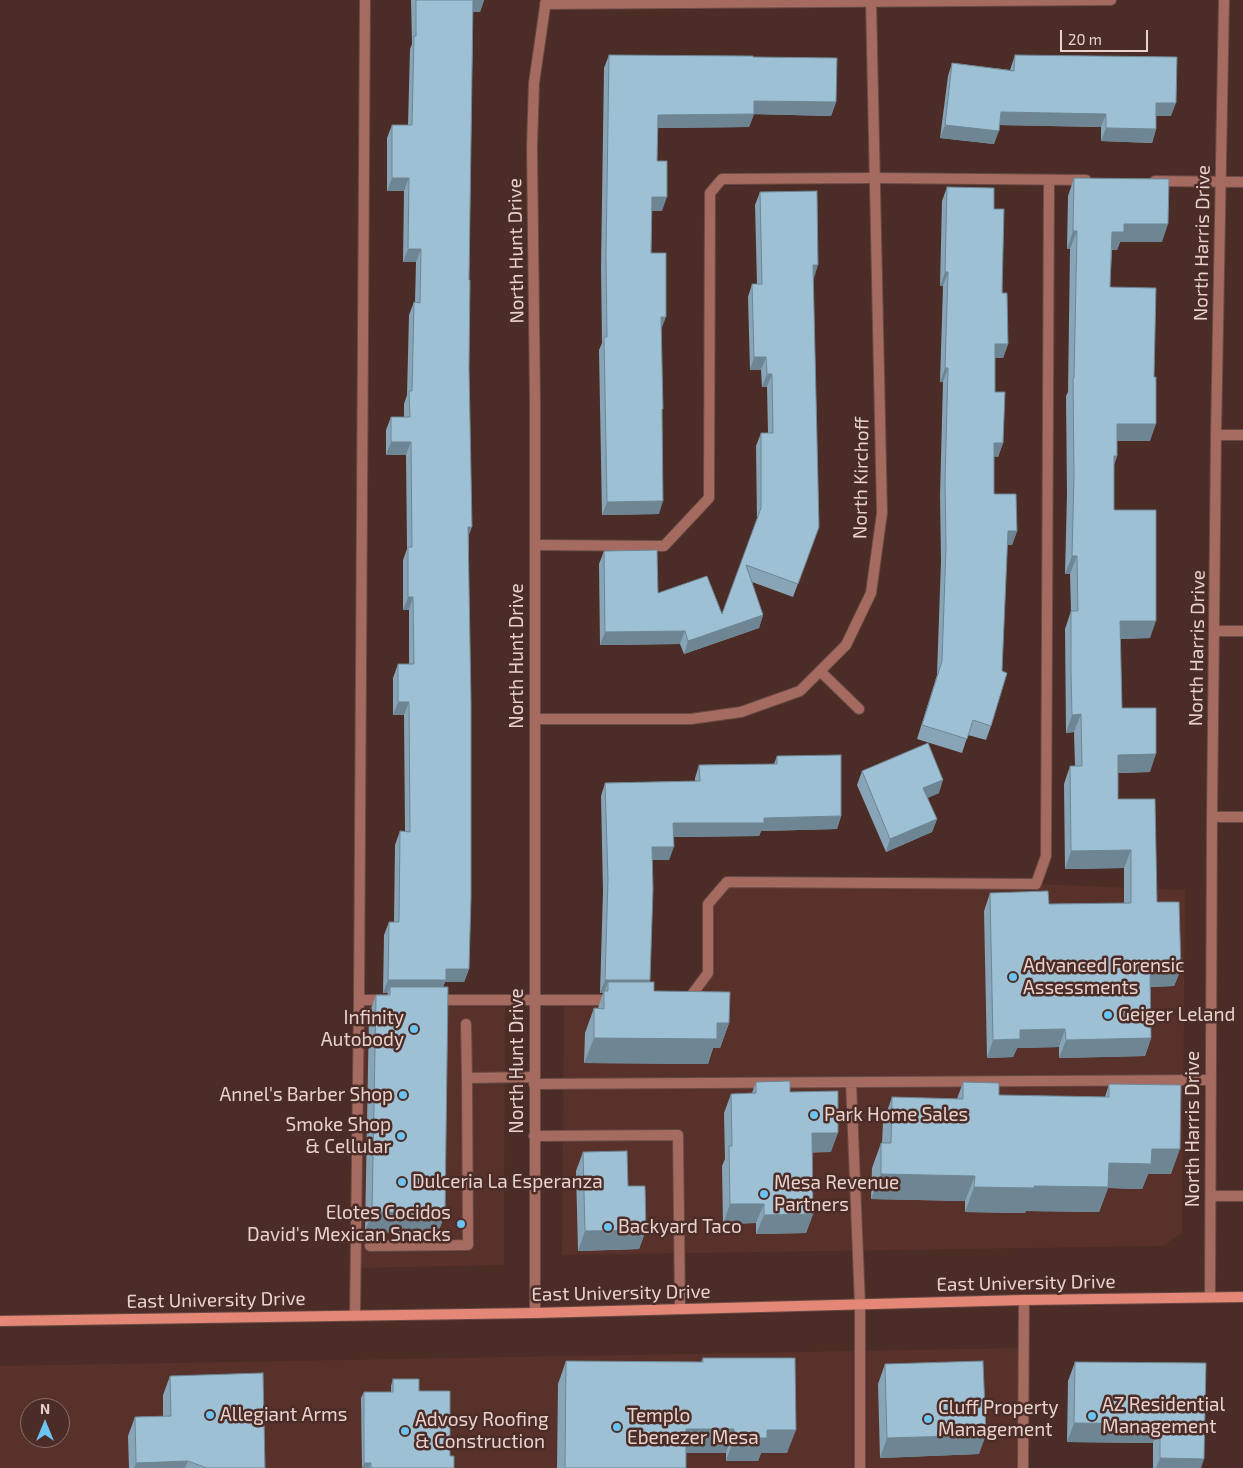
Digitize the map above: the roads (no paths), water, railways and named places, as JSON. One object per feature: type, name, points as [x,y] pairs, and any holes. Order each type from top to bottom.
[{"type":"main road","name":"East University Drive","points":[[0,1320],[535,1313],[1024,1300],[1243,1297]]},
{"type":"street","points":[[355,1315],[364,0]]},
{"type":"street","points":[[546,2],[1111,0]]},
{"type":"street","name":"North Harris Drive","points":[[1210,1297],[1216,435],[1224,0]]},
{"type":"street","name":"North Kirchoff","points":[[535,719],[691,719],[741,712],[800,690],[846,645],[872,593],[882,513],[872,1]]},
{"type":"street","name":"North Hunt Drive","points":[[535,1313],[535,392],[532,147],[534,83],[546,2]]},
{"type":"street","points":[[535,545],[664,546],[709,498],[710,193],[722,179],[1097,180]]},
{"type":"street","points":[[679,1000],[688,1000],[708,973],[708,904],[726,882],[1036,884],[1046,856],[1049,180]]},
{"type":"street","points":[[1144,181],[1243,182]]},
{"type":"street","points":[[1216,435],[1243,435]]},
{"type":"street","points":[[1215,631],[1243,631]]},
{"type":"street","points":[[820,671],[858,709]]},
{"type":"street","points":[[1212,816],[1243,817]]},
{"type":"street","points":[[358,1000],[398,1000]]},
{"type":"street","points":[[427,1000],[621,1000]]},
{"type":"street","points":[[370,1246],[468,1245],[466,1024]]},
{"type":"street","points":[[467,1078],[534,1081],[851,1082],[1211,1080]]},
{"type":"street","points":[[851,1082],[860,1305],[860,1468]]},
{"type":"street","points":[[534,1136],[678,1135],[680,1309]]},
{"type":"street","points":[[1211,1196],[1243,1196]]},
{"type":"street","points":[[1023,1468],[1024,1300]]},
{"type":"place","name":"Advanced Forensic Assessments","points":[[1013,977]]},
{"type":"place","name":"Geiger Leland","points":[[1108,1015]]},
{"type":"place","name":"Infinity Autobody","points":[[414,1029]]},
{"type":"place","name":"Annel's Barber Shop","points":[[403,1095]]},
{"type":"place","name":"Park Home Sales","points":[[814,1115]]},
{"type":"place","name":"Smoke Shop & Cellular","points":[[401,1136]]},
{"type":"place","name":"Dulceria La Esperanza","points":[[402,1182]]},
{"type":"place","name":"Mesa Revenue Partners","points":[[764,1194]]},
{"type":"place","name":"Elotes Cocidos David's Mexican Snacks","points":[[461,1224]]},
{"type":"place","name":"Backyard Taco","points":[[608,1227]]},
{"type":"place","name":"Allegiant Arms","points":[[210,1415]]},
{"type":"place","name":"AZ Residential Management","points":[[1092,1416]]},
{"type":"place","name":"Cluff Property Management","points":[[928,1419]]},
{"type":"place","name":"Templo Ebenezer Mesa","points":[[617,1427]]},
{"type":"place","name":"Advosy Roofing & Construction","points":[[405,1431]]}]
